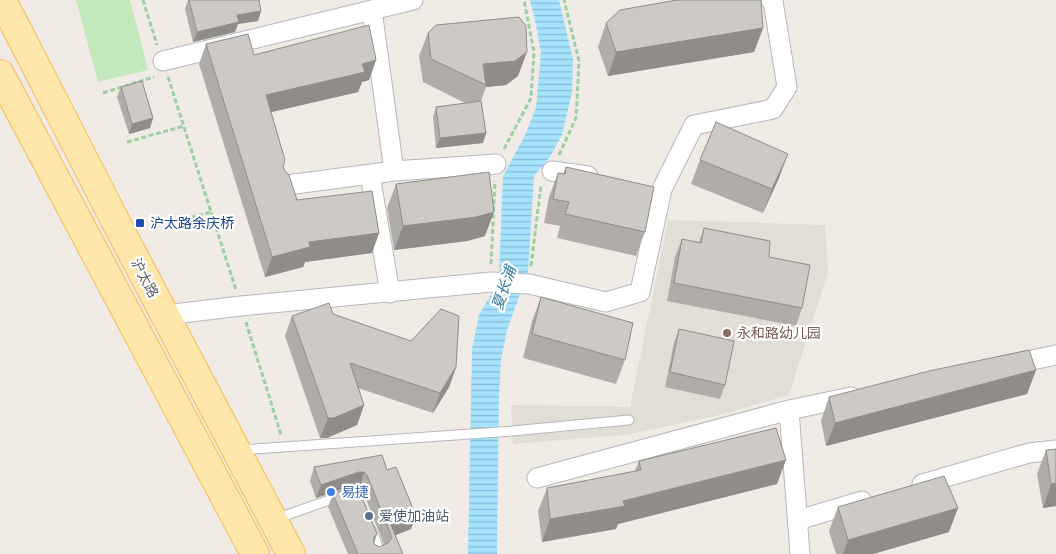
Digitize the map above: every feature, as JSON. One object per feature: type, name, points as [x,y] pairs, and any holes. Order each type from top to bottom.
[{"type":"main road","name":"沪太路","points":[[2,0],[291,554]]},
{"type":"main road","points":[[0,74],[255,554]]},
{"type":"street","points":[[164,67],[413,0]]},
{"type":"street","points":[[165,315],[490,282],[529,284],[606,302],[640,292],[653,187],[694,125],[773,110],[787,87],[773,1],[771,0]]},
{"type":"street","points":[[372,10],[394,170]]},
{"type":"street","points":[[287,185],[394,170],[496,164]]},
{"type":"street","points":[[552,170],[607,180]]},
{"type":"street","points":[[370,174],[390,293]]},
{"type":"street","points":[[989,369],[1056,355]]},
{"type":"street","points":[[537,478],[789,410],[865,394]]},
{"type":"street","points":[[789,410],[800,554]]},
{"type":"street","points":[[909,488],[1029,452],[1056,450]]},
{"type":"street","points":[[798,520],[881,496]]},
{"type":"lane","points":[[236,450],[512,431],[629,420]]},
{"type":"lane","points":[[272,520],[347,494]]},
{"type":"lane","points":[[370,525],[380,551],[374,554]]},
{"type":"path","points":[[143,0],[212,212],[284,447]]},
{"type":"path","points":[[490,282],[496,164],[531,98],[534,52],[524,0]]},
{"type":"path","points":[[529,284],[542,180],[552,170],[576,118],[579,61],[564,0]]},
{"type":"path","points":[[103,93],[164,67]]},
{"type":"path","points":[[127,142],[184,126]]},
{"type":"path","points":[[169,223],[212,212]]},
{"type":"shaded area","name":"永和路幼儿园","points":[[668,220],[825,225],[828,272],[789,395],[712,417],[625,435],[513,444],[511,405],[630,407]]},
{"type":"green space","points":[[76,0],[130,0],[148,70],[98,82]]},
{"type":"water","name":"夏长浦","points":[[530,0],[559,0],[573,59],[572,92],[562,135],[550,157],[534,176],[528,272],[507,330],[501,360],[497,554],[468,554],[472,349],[479,315],[493,291],[499,275],[503,176],[525,135],[536,108],[541,52]]},
{"type":"building","points":[[189,0],[259,0],[261,11],[237,15],[239,22],[197,32]]},
{"type":"building","points":[[677,0],[761,0],[763,28],[616,52],[606,23],[620,10]]},
{"type":"building","points":[[519,17],[526,26],[527,52],[515,61],[483,64],[486,85],[431,59],[428,33],[436,25]]},
{"type":"building","points":[[369,25],[376,60],[362,64],[365,72],[266,95],[285,160],[283,167],[289,175],[297,200],[372,191],[379,233],[309,242],[310,247],[272,257],[206,44],[248,34],[254,55]]},
{"type":"building","points":[[142,81],[153,118],[132,124],[121,87]]},
{"type":"building","points":[[481,101],[486,133],[440,138],[436,107]]},
{"type":"building","points":[[716,122],[788,154],[772,189],[700,160]]},
{"type":"building","points":[[566,167],[654,187],[645,232],[565,214],[569,202],[553,199],[558,173],[565,174]]},
{"type":"building","points":[[489,172],[494,212],[476,217],[403,226],[396,184]]},
{"type":"building","points":[[704,228],[770,241],[769,257],[810,265],[802,308],[674,283],[682,239],[701,243]]},
{"type":"building","points":[[541,297],[633,323],[625,360],[532,334]]},
{"type":"building","points":[[329,303],[333,314],[411,341],[441,309],[459,316],[456,367],[440,393],[350,363],[364,405],[334,418],[328,418],[292,316]]},
{"type":"building","points":[[679,329],[734,341],[725,385],[670,372]]},
{"type":"building","points":[[1029,350],[1036,370],[835,423],[829,397],[929,371]]},
{"type":"building","points":[[776,428],[786,460],[623,501],[625,506],[550,519],[547,488],[641,470],[639,461]]},
{"type":"building","points":[[1056,449],[1056,483],[1051,484],[1046,450]]},
{"type":"building","points":[[382,455],[387,470],[396,467],[416,516],[391,525],[403,554],[358,554],[333,494],[357,485],[377,534],[374,537],[374,544],[379,547],[388,543],[391,535],[367,475],[364,472],[359,472],[321,485],[314,467]]},
{"type":"building","points":[[944,476],[958,508],[848,540],[838,507]]},
{"type":"place","name":"沪太路余庆桥","points":[[140,223]]},
{"type":"place","name":"永和路幼儿园","points":[[727,333]]},
{"type":"place","name":"易捷","points":[[331,492]]},
{"type":"place","name":"爱使加油站","points":[[369,516]]}]
